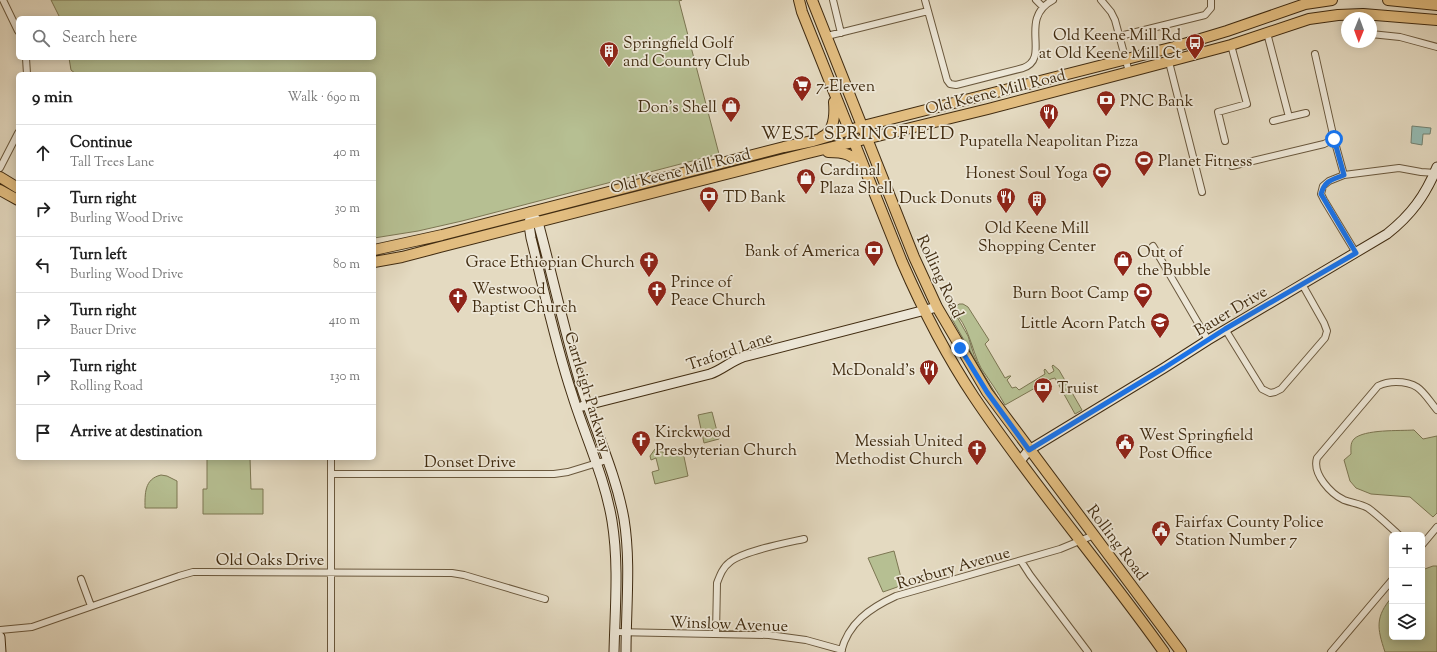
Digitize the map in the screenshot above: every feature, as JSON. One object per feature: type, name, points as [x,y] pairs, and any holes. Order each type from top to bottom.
[{"type":"main road","name":"Rolling Road","points":[[799,0],[802,12],[849,131],[902,262],[924,310],[974,397],[1020,461],[1164,652]]},
{"type":"main road","name":"Rolling Road","points":[[812,0],[914,256],[937,307],[987,392],[1181,652]]},
{"type":"main road","name":"Old Keene Mill Road","points":[[376,250],[400,245],[784,147],[813,141],[863,126],[1125,59],[1227,31],[1304,2],[1332,0]]},
{"type":"main road","points":[[1388,0],[1437,5]]},
{"type":"main road","name":"Old Keene Mill Road","points":[[376,262],[402,257],[1169,62],[1231,45],[1309,18],[1363,14],[1437,20]]},
{"type":"main road","points":[[813,141],[827,134],[831,128],[835,112],[834,92]]},
{"type":"main road","points":[[812,152],[845,153],[855,159],[865,169]]},
{"type":"main road","points":[[0,177],[16,187]]},
{"type":"main road","points":[[0,190],[16,199]]},
{"type":"street","points":[[3,0],[16,27]]},
{"type":"street","points":[[833,0],[841,33]]},
{"type":"street","points":[[926,0],[946,80],[950,84],[956,85],[1030,65],[1036,56],[1036,20],[1043,7],[1053,0]]},
{"type":"street","points":[[1036,0],[1043,7]]},
{"type":"street","points":[[1101,0],[1111,12],[1120,36],[1129,72]]},
{"type":"street","points":[[1120,36],[1205,15],[1212,5],[1211,0]]},
{"type":"street","points":[[827,36],[928,11]]},
{"type":"street","points":[[1267,33],[1289,117]]},
{"type":"street","points":[[1377,35],[1400,37],[1437,47]]},
{"type":"street","points":[[1225,141],[1218,112],[1247,104],[1231,45]]},
{"type":"street","points":[[1315,54],[1334,139],[1344,175]]},
{"type":"street","points":[[26,60],[27,72]]},
{"type":"street","points":[[1169,62],[1202,192]]},
{"type":"street","points":[[1273,121],[1306,112]]},
{"type":"street","points":[[0,168],[16,138]]},
{"type":"street","points":[[1232,166],[1324,144],[1334,139]]},
{"type":"street","points":[[1356,253],[1321,194],[1323,186],[1329,181],[1344,175],[1399,168],[1421,172],[1436,171]]},
{"type":"street","name":"Bauer Drive","points":[[1020,461],[1029,450],[1225,329],[1387,234],[1412,211],[1424,194],[1436,171]]},
{"type":"street","name":"Carrleigh Parkway","points":[[530,212],[588,405],[618,493],[625,528],[627,567],[626,652]]},
{"type":"street","name":"Carrleigh Parkway","points":[[534,223],[531,238],[560,353],[576,409],[607,496],[614,530],[616,567],[614,652]]},
{"type":"street","points":[[1153,246],[1208,340]]},
{"type":"street","points":[[1225,329],[1262,389],[1270,393],[1281,389],[1325,338],[1326,331],[1324,323],[1302,284]]},
{"type":"street","name":"Traford Lane","points":[[576,409],[710,374],[744,357],[937,307]]},
{"type":"street","points":[[1396,532],[1370,510],[1343,499],[1334,493],[1318,473],[1316,469],[1316,461],[1324,449],[1378,386],[1382,384],[1391,382],[1412,384],[1417,387],[1437,410]]},
{"type":"street","points":[[331,460],[331,652]]},
{"type":"street","name":"Donset Drive","points":[[331,474],[550,474],[568,472],[607,460]]},
{"type":"street","points":[[1425,541],[1437,527]]},
{"type":"street","name":"Roxbury Avenue","points":[[842,651],[854,626],[865,613],[877,604],[896,596],[1060,549],[1094,535]]},
{"type":"street","points":[[716,634],[717,583],[727,565],[742,555],[804,539]]},
{"type":"street","points":[[1021,561],[1088,652]]},
{"type":"street","name":"Old Oaks Drive","points":[[0,630],[32,627],[194,572],[452,573],[464,575],[545,599]]},
{"type":"street","points":[[81,579],[91,606]]},
{"type":"street","points":[[1331,652],[1389,584]]},
{"type":"street","name":"Winslow Avenue","points":[[614,632],[790,637],[842,651]]},
{"type":"street","points":[[0,637],[2,652]]},
{"type":"green space","points":[[51,0],[682,0],[679,1],[719,154],[462,221],[418,231],[376,238],[376,72],[74,72],[71,70],[69,60],[376,60],[376,16],[59,16]]},
{"type":"green space","points":[[959,304],[963,304],[968,307],[989,340],[985,344],[1005,378],[1011,376],[1007,380],[1012,388],[1016,387],[1019,390],[1045,374],[1045,369],[1049,374],[1054,371],[1053,365],[1059,370],[1082,410],[1075,414],[1055,378],[1005,405],[981,368],[966,329],[958,316],[952,310]]},
{"type":"green space","points":[[951,313],[956,315],[968,336],[980,368],[1002,404],[996,397],[952,319]]},
{"type":"green space","points":[[712,412],[719,439],[704,443],[698,415]]},
{"type":"green space","points":[[1414,430],[1423,439],[1437,436],[1437,513],[1433,517],[1410,497],[1371,494],[1356,488],[1350,481],[1344,460],[1351,454],[1352,442],[1359,436],[1374,432]]},
{"type":"green space","points":[[655,449],[667,454],[683,452],[688,476],[655,484],[652,472],[659,470],[656,458],[651,460],[650,456]]},
{"type":"green space","points":[[207,460],[250,460],[251,489],[263,489],[263,514],[203,514],[203,489],[207,489]]},
{"type":"green space","points":[[161,475],[177,481],[177,508],[145,508],[148,484],[155,477]]},
{"type":"green space","points":[[894,551],[903,585],[883,592],[868,558]]},
{"type":"green space","points":[[1437,566],[1437,652],[1385,652],[1380,636],[1379,623],[1380,617],[1389,600],[1389,640],[1425,640],[1425,569]]},
{"type":"water","points":[[1412,126],[1431,128],[1430,134],[1423,134],[1422,145],[1411,143]]},
{"type":"place","name":"Old Keene Mill Rd at Old Keene Mill Ct","points":[[1195,60]]},
{"type":"place","name":"Springfield Golf and Country Club","points":[[609,68]]},
{"type":"place","name":"7-Eleven","points":[[802,102]]},
{"type":"place","name":"PNC Bank","points":[[1106,117]]},
{"type":"place","name":"Don's Shell","points":[[731,123]]},
{"type":"place","name":"Pupatella Neapolitan Pizza","points":[[1049,130]]},
{"type":"place","name":"Planet Fitness","points":[[1144,177]]},
{"type":"place","name":"Honest Soul Yoga","points":[[1102,189]]},
{"type":"place","name":"Cardinal Plaza Shell","points":[[806,195]]},
{"type":"place","name":"TD Bank","points":[[709,213]]},
{"type":"place","name":"Duck Donuts","points":[[1006,214]]},
{"type":"place","name":"Old Keene Mill Shopping Center","points":[[1037,217]]},
{"type":"place","name":"Bank of America","points":[[874,267]]},
{"type":"place","name":"Out of the Bubble","points":[[1123,277]]},
{"type":"place","name":"Grace Ethiopian Church","points":[[649,278]]},
{"type":"place","name":"Prince of Peace Church","points":[[657,307]]},
{"type":"place","name":"Burn Boot Camp","points":[[1143,309]]},
{"type":"place","name":"Westwood Baptist Church","points":[[458,314]]},
{"type":"place","name":"Little Acorn Patch","points":[[1160,339]]},
{"type":"place","name":"McDonald's","points":[[929,386]]},
{"type":"place","name":"Truist","points":[[1043,404]]},
{"type":"place","name":"Kirckwood Presbyterian Church","points":[[641,457]]},
{"type":"place","name":"West Springfield Post Office","points":[[1125,460]]},
{"type":"place","name":"Messiah United Methodist Church","points":[[977,466]]},
{"type":"place","name":"Fairfax County Police Station Number 7","points":[[1161,547]]},
{"type":"district","name":"WEST SPRINGFIELD","points":[[858,133]]},
{"type":"route","points":[[960,348],[987,392],[1029,450],[1225,329],[1356,253],[1321,194],[1323,186],[1329,181],[1344,175],[1334,139]]}]
